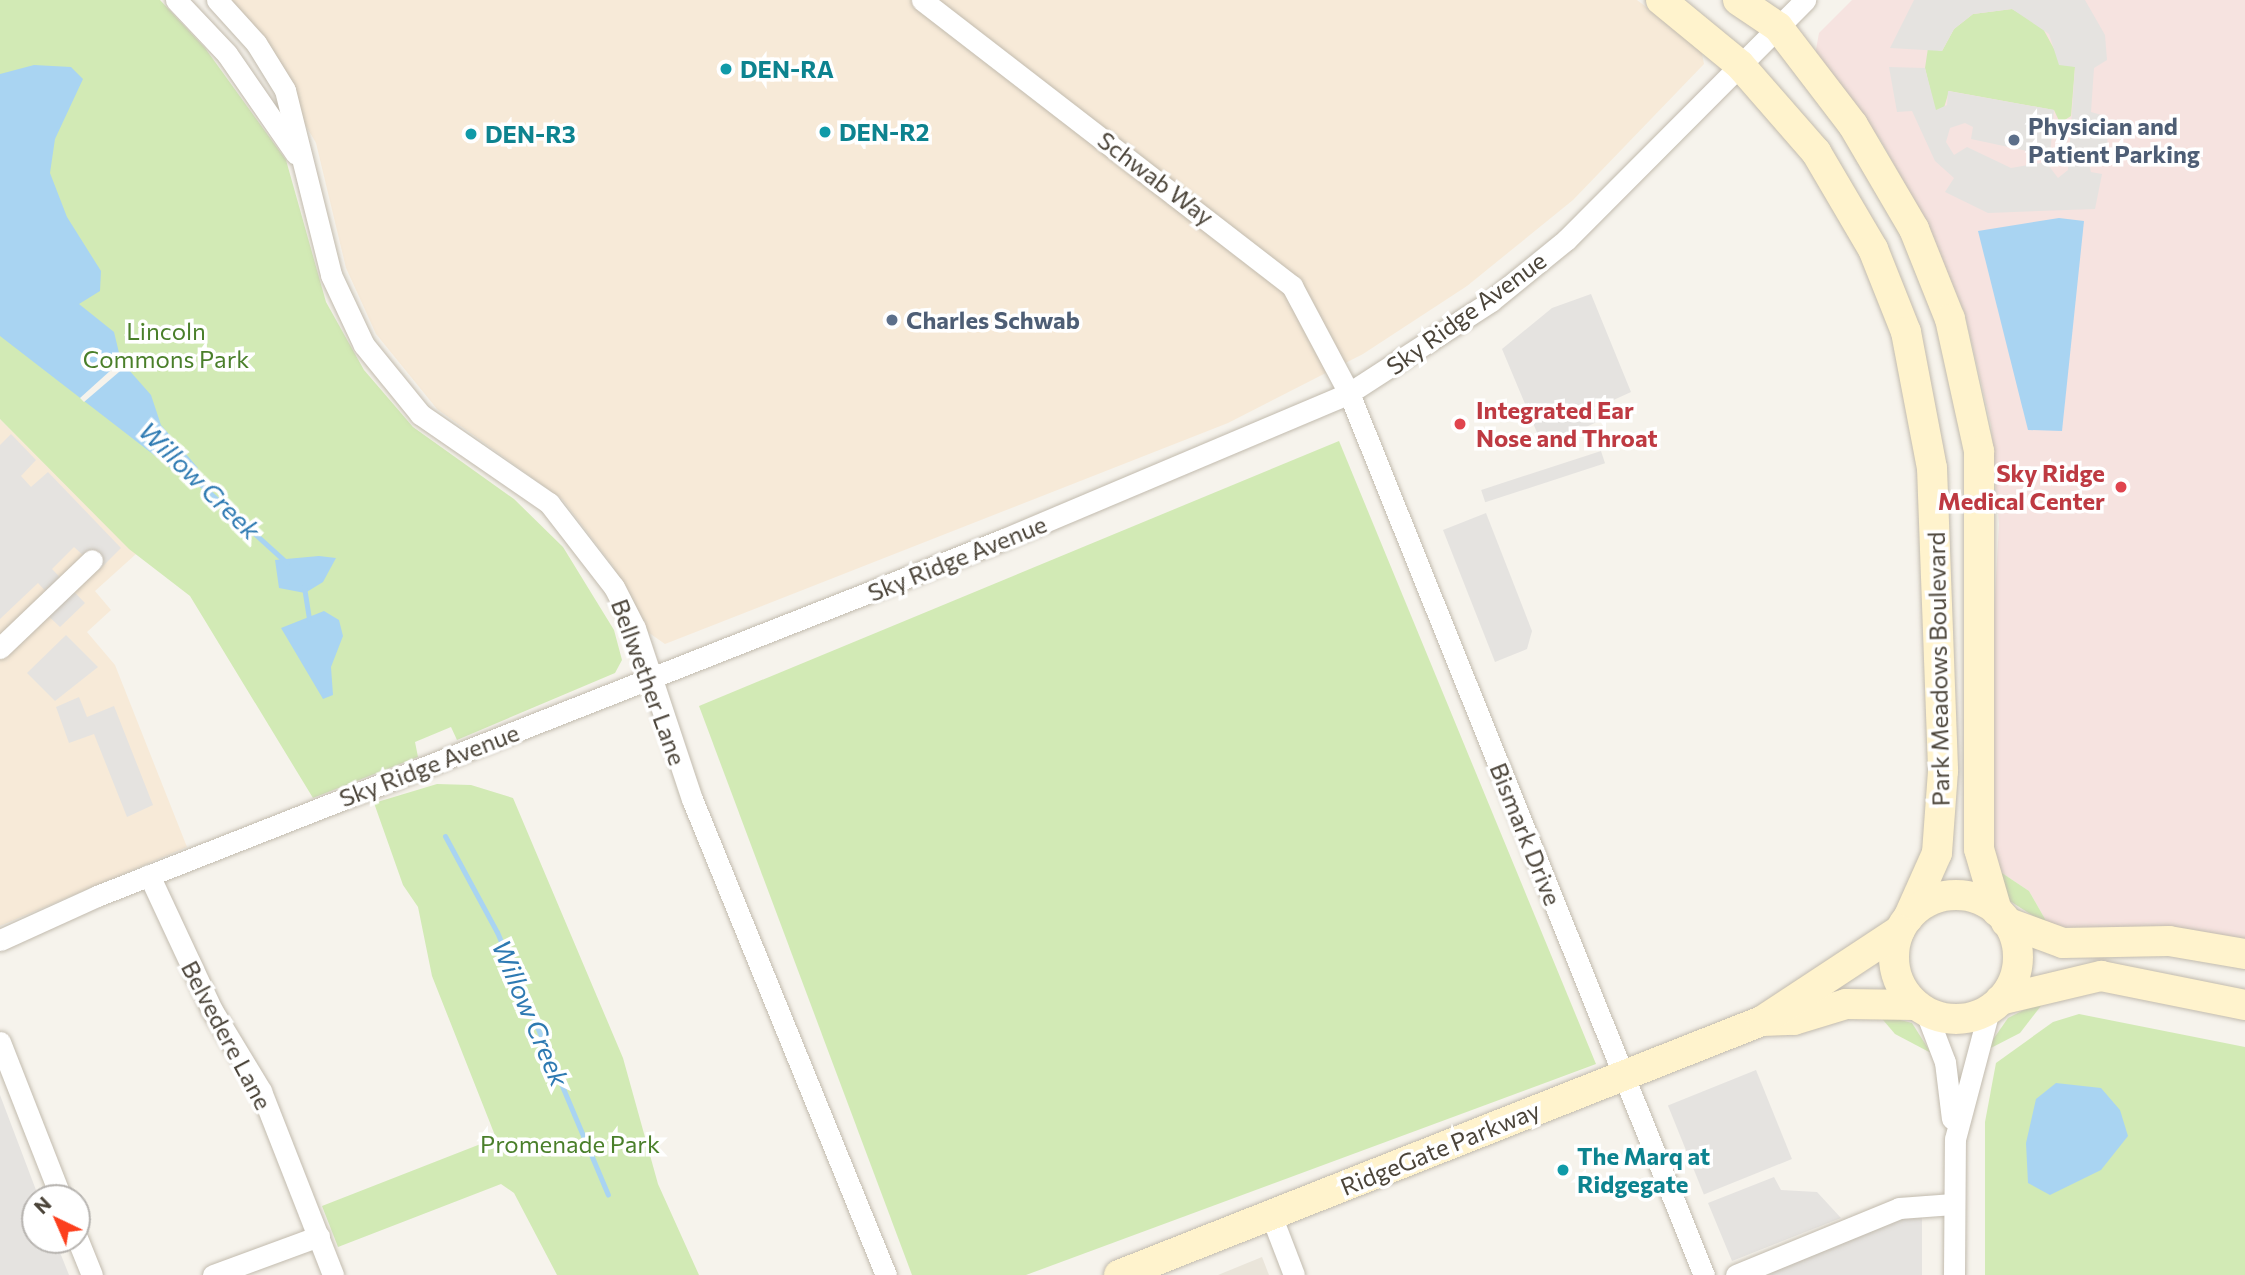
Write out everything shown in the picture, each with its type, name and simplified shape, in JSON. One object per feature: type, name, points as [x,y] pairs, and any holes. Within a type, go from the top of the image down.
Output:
[{"type":"main road","name":"Park Meadows Boulevard","points":[[1661,0],[1740,65],[1816,152],[1868,239],[1906,332],[1928,424],[1942,809],[1937,853],[1904,924]]},
{"type":"main road","name":"Park Meadows Boulevard","points":[[1738,0],[1778,27],[1898,198],[1932,269],[1965,374],[1982,511],[1979,849],[2002,916]]},
{"type":"main road","name":"RidgeGate Parkway","points":[[1119,1275],[1762,1021],[1944,897],[1972,898],[2002,916],[2063,943],[2169,941],[2245,954]]},
{"type":"main road","points":[[1995,1005],[2018,962],[2002,916]]},
{"type":"main road","points":[[1904,924],[1896,974],[1920,1007]]},
{"type":"main road","name":"RidgeGate Parkway","points":[[1762,1021],[1794,1020],[1846,1004],[1920,1007],[1962,1019],[1995,1005],[2101,976],[2245,1006]]},
{"type":"street","name":"Bellwether Lane","points":[[176,0],[255,89],[306,171]]},
{"type":"street","name":"Bellwether Lane","points":[[217,0],[256,43],[285,90],[331,275],[364,345],[420,414],[516,477],[572,527],[614,587],[692,799],[886,1275]]},
{"type":"street","name":"Schwab Way","points":[[922,0],[1292,286],[1349,393]]},
{"type":"street","name":"Sky Ridge Avenue","points":[[0,940],[149,875],[650,680],[1349,393],[1491,301],[1566,240],[1805,0]]},
{"type":"street","name":"Bismark Drive","points":[[1349,393],[1704,1275]]},
{"type":"street","points":[[0,648],[92,560]]},
{"type":"street","name":"Belvedere Lane","points":[[149,875],[195,976],[261,1091],[333,1275]]},
{"type":"street","points":[[1955,1139],[1995,1005]]},
{"type":"street","points":[[1920,1007],[1945,1062],[1955,1139],[1954,1275]]},
{"type":"street","points":[[0,1042],[56,1184]]},
{"type":"street","points":[[1736,1275],[1899,1208],[1953,1204]]},
{"type":"street","points":[[1270,1215],[1294,1275]]},
{"type":"street","points":[[214,1275],[319,1236]]},
{"type":"street","points":[[84,1254],[92,1275]]},
{"type":"shaded area","name":"Charles Schwab","points":[[232,0],[1637,0],[1701,49],[1704,64],[1573,200],[1467,286],[1363,354],[1228,423],[665,644],[645,630],[613,566],[562,499],[437,409],[376,334],[346,268],[316,143]]},
{"type":"shaded area","name":"Sky Ridge Medical Center","points":[[1852,0],[2245,0],[2245,945],[2081,936],[2049,926],[2029,891],[1993,867],[1988,719],[1999,524],[1991,425],[1965,314],[1924,218],[1880,139],[1815,55],[1819,33]]},
{"type":"shaded area","name":"Physician and Patient Parking","points":[[1914,0],[2085,0],[2105,35],[2107,60],[2094,68],[2091,112],[2108,117],[2107,158],[2089,163],[2091,172],[2102,174],[2095,209],[1988,213],[1945,192],[1954,178],[1935,161],[1912,111],[1897,112],[1889,67],[1925,68],[1936,110],[1947,105],[1948,91],[2054,110],[2050,156],[1971,139],[1973,127],[1965,123],[1950,128],[1946,142],[1954,155],[1967,147],[2011,168],[2046,162],[2058,178],[2068,170],[2075,67],[2059,65],[2049,34],[2012,9],[1973,14],[1954,29],[1942,51],[1890,48]]},
{"type":"shaded area","points":[[1591,294],[1631,392],[1607,403],[1612,415],[1543,447],[1502,349],[1552,308]]},
{"type":"shaded area","points":[[0,419],[136,554],[95,591],[111,610],[87,632],[115,665],[187,847],[0,926]]},
{"type":"shaded area","points":[[11,434],[36,460],[21,476],[31,487],[48,472],[121,548],[99,570],[74,547],[52,569],[85,603],[60,627],[41,609],[52,598],[38,583],[0,619],[0,445]]},
{"type":"shaded area","points":[[1601,451],[1605,463],[1485,502],[1481,490]]},
{"type":"shaded area","points":[[1486,513],[1532,631],[1527,649],[1495,662],[1443,530]]},
{"type":"shaded area","points":[[66,635],[98,667],[55,701],[27,673]]},
{"type":"shaded area","points":[[79,697],[87,717],[114,706],[153,805],[127,817],[94,734],[69,743],[56,707]]},
{"type":"shaded area","points":[[1756,1070],[1792,1159],[1704,1195],[1668,1106]]},
{"type":"shaded area","points":[[0,1095],[34,1184],[21,1184],[21,1254],[61,1254],[69,1275],[0,1275]]},
{"type":"shaded area","points":[[1774,1177],[1781,1190],[1817,1192],[1841,1218],[1732,1261],[1708,1203]]},
{"type":"shaded area","points":[[1922,1218],[1922,1275],[1763,1275],[1893,1219]]},
{"type":"shaded area","points":[[1262,1257],[1269,1275],[1218,1275]]},
{"type":"green space","name":"Lincoln Commons Park","points":[[0,0],[160,0],[205,48],[286,160],[326,302],[364,370],[413,427],[514,499],[563,547],[614,630],[622,660],[615,673],[457,740],[451,727],[415,742],[418,757],[313,798],[190,596],[129,549],[0,419]]},
{"type":"green space","points":[[2012,9],[2041,25],[2059,58],[2075,67],[2071,116],[2060,123],[2054,110],[1949,91],[1943,111],[1935,110],[1925,68],[1928,48],[1942,51],[1954,29],[1973,14]]},
{"type":"green space","points":[[1339,441],[1596,1064],[1026,1275],[912,1275],[699,706]]},
{"type":"green space","name":"Promenade Park","points":[[437,784],[471,785],[513,798],[623,1058],[658,1184],[699,1275],[557,1275],[514,1193],[501,1184],[338,1247],[322,1206],[496,1138],[432,976],[418,907],[403,885],[374,803]]},
{"type":"green space","points":[[1993,867],[2029,891],[2049,926],[2010,901]]},
{"type":"green space","points":[[2047,998],[2020,1033],[1985,1051],[2008,1018]]},
{"type":"green space","points":[[1878,1014],[1912,1023],[1931,1053],[1895,1034]]},
{"type":"green space","points":[[2079,1014],[2245,1047],[2245,1275],[1985,1275],[1985,1122],[1996,1063],[2053,1022]]},
{"type":"water","points":[[34,65],[71,67],[83,79],[55,139],[50,173],[67,217],[101,271],[100,291],[79,304],[114,332],[121,361],[151,395],[161,425],[198,468],[185,479],[0,336],[0,74]]},
{"type":"water","points":[[2059,218],[2084,221],[2062,431],[2028,430],[1978,231]]},
{"type":"water","points":[[319,556],[336,558],[323,582],[305,593],[279,588],[275,560]]},
{"type":"water","points":[[324,611],[339,620],[343,636],[331,667],[333,695],[323,699],[281,628]]},
{"type":"water","points":[[2056,1083],[2101,1088],[2120,1110],[2128,1136],[2101,1170],[2050,1195],[2028,1183],[2026,1143],[2036,1099]]},
{"type":"pier","points":[[121,361],[126,366],[84,402],[80,398]]},
{"type":"waterway","name":"Willow Creek","points":[[188,473],[287,563]]},
{"type":"waterway","name":"Willow Creek","points":[[304,587],[309,619]]},
{"type":"waterway","name":"Willow Creek","points":[[445,836],[497,932],[608,1195]]},
{"type":"place","name":"DEN-RA","points":[[726,69]]},
{"type":"place","name":"DEN-R2","points":[[825,132]]},
{"type":"place","name":"DEN-R3","points":[[471,134]]},
{"type":"place","name":"Physician and Patient Parking","points":[[2014,140]]},
{"type":"place","name":"Charles Schwab","points":[[892,320]]},
{"type":"place","name":"Integrated Ear Nose and Throat","points":[[1460,424]]},
{"type":"place","name":"Sky Ridge Medical Center","points":[[2121,487]]},
{"type":"place","name":"The Marq at Ridgegate","points":[[1563,1170]]}]
